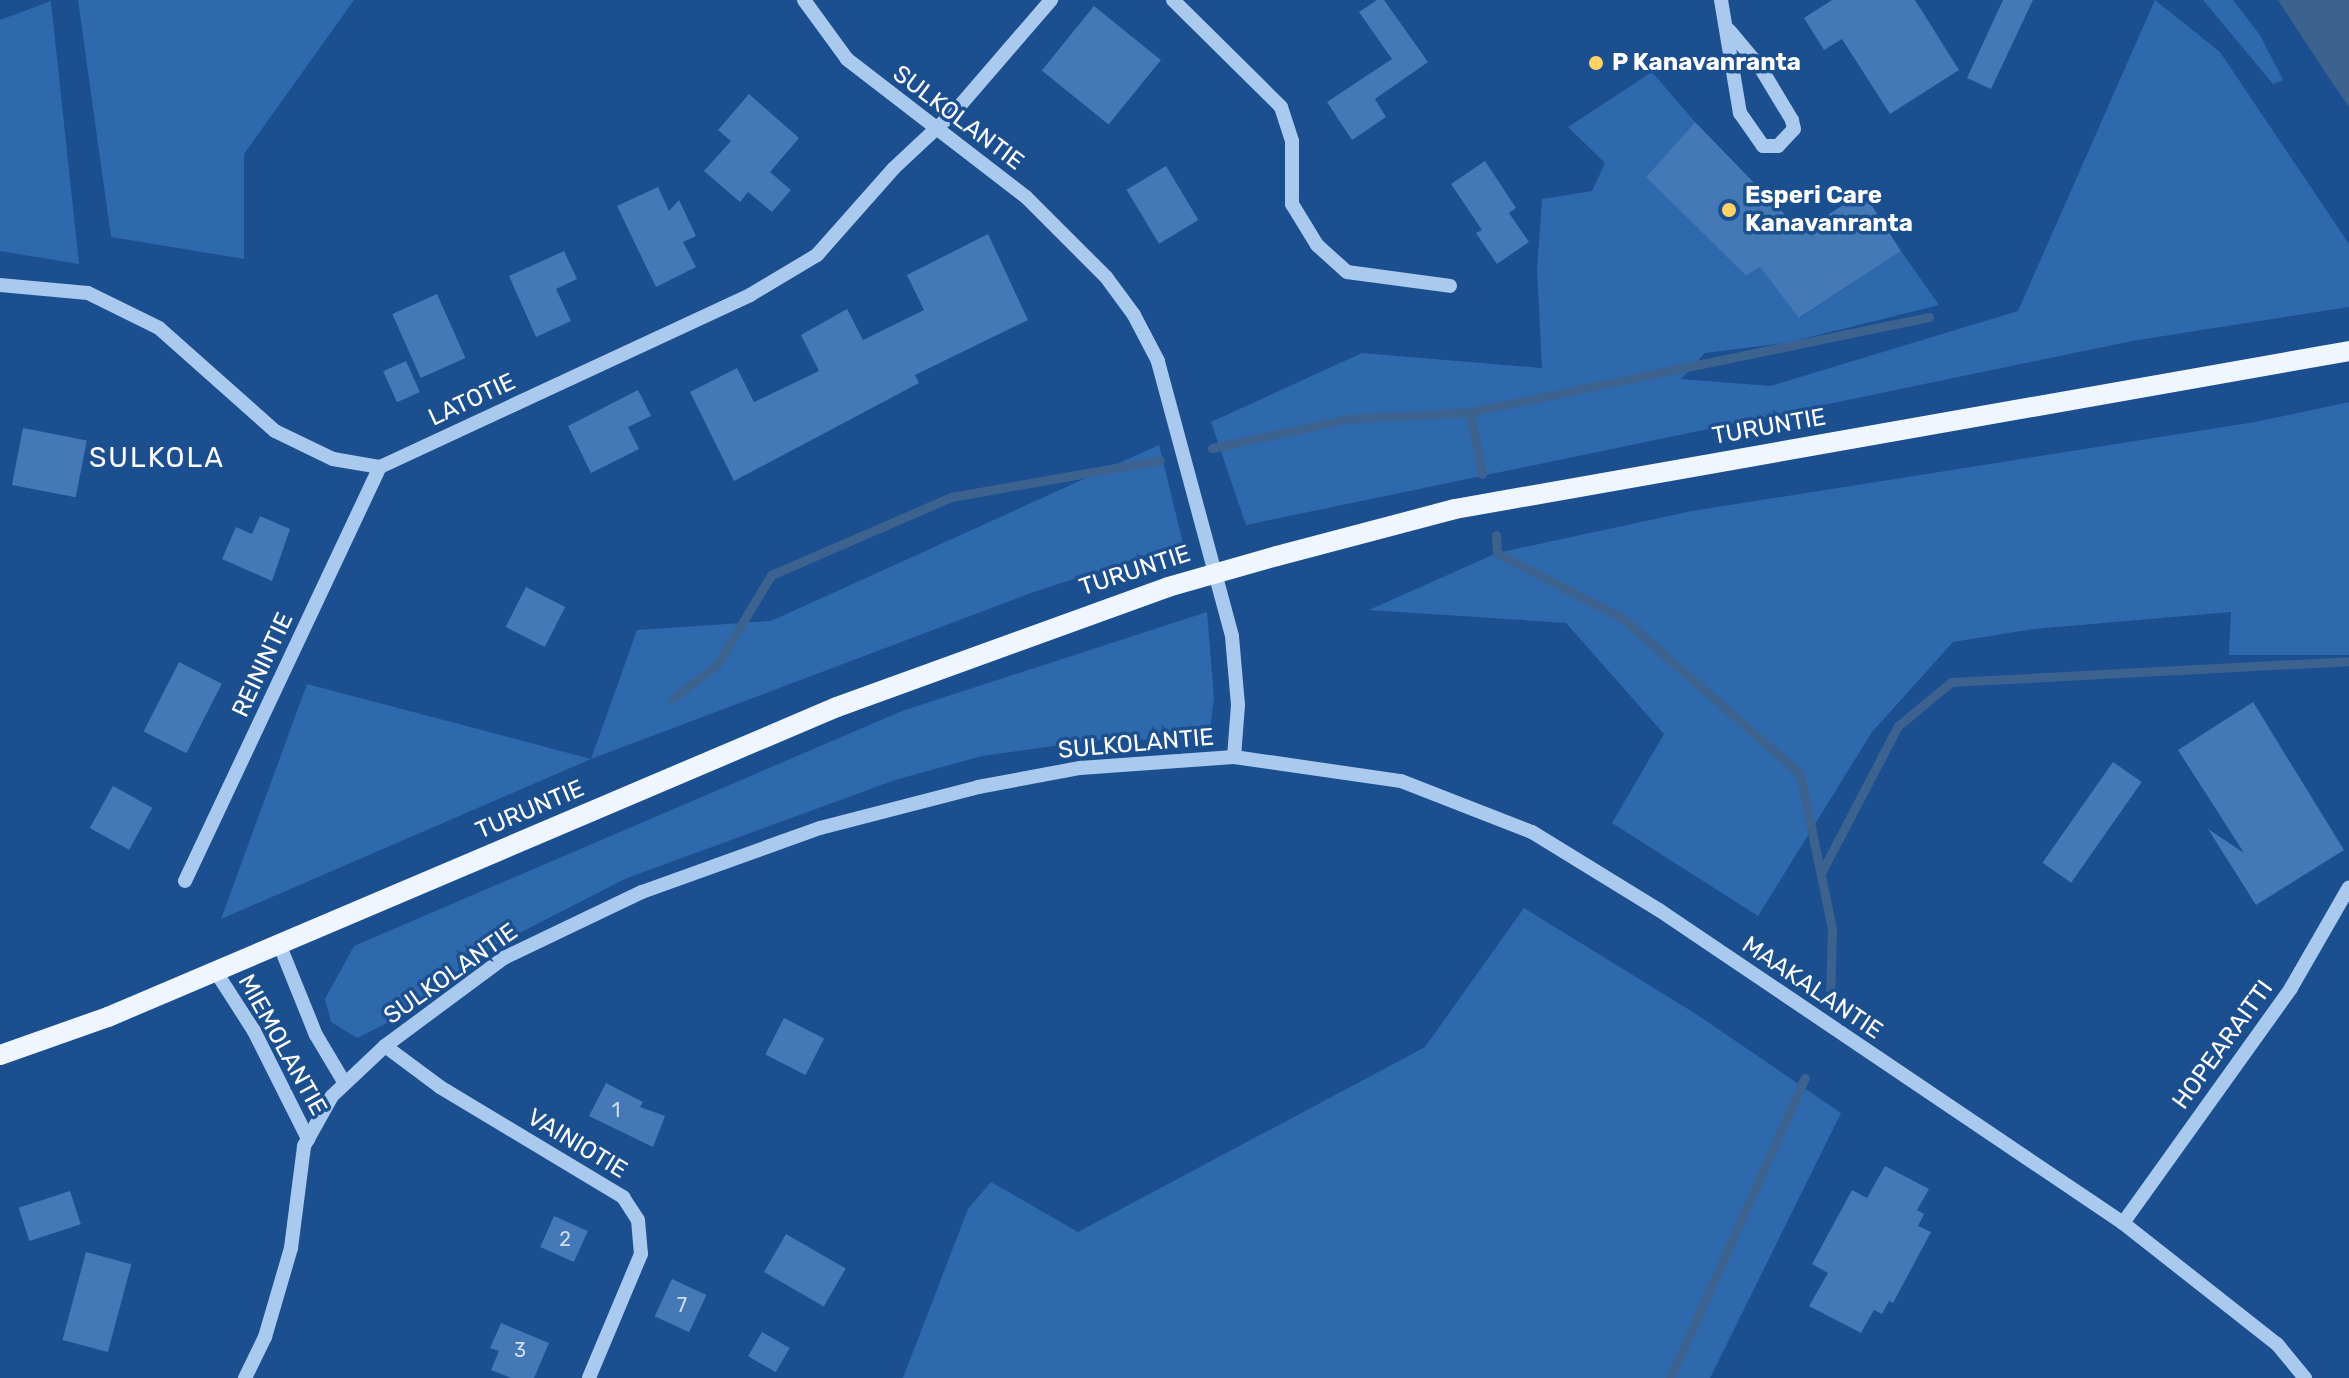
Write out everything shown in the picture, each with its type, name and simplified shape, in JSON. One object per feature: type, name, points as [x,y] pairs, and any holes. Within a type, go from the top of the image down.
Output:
[{"type":"main road","name":"TURUNTIE","points":[[0,1055],[280,946],[837,707],[1168,587],[1455,509],[2349,351]]},
{"type":"street","name":"SULKOLANTIE","points":[[344,1082],[385,1046],[504,958],[571,923],[820,828],[978,787],[1080,768],[1234,757],[1238,705],[1232,636],[1158,361],[1106,277],[1066,235],[1026,197],[847,59],[804,0]]},
{"type":"street","name":"LATOTIE","points":[[380,467],[784,275],[817,255],[1051,0]]},
{"type":"street","points":[[1173,0],[1281,107],[1292,141],[1292,204],[1317,245],[1347,272],[1450,286]]},
{"type":"street","points":[[1721,0],[1729,30],[1740,113],[1763,146],[1778,146],[1794,129],[1792,120],[1760,67],[1729,30]]},
{"type":"street","points":[[0,285],[88,293],[159,328],[275,431],[333,459],[380,467]]},
{"type":"street","name":"REININTIE","points":[[185,881],[380,467]]},
{"type":"street","name":"MAAKALANTIE","points":[[1234,757],[1401,781],[1532,832],[1659,910],[2123,1223],[2277,1344],[2305,1378]]},
{"type":"street","name":"HOPEARAITTI","points":[[2123,1223],[2291,988],[2349,887]]},
{"type":"street","name":"MIEMOLANTIE","points":[[245,1378],[265,1337],[291,1248],[308,1139],[344,1082],[316,1035],[280,946]]},
{"type":"street","name":"MIEMOLANTIE","points":[[216,972],[254,1031],[308,1139]]},
{"type":"street","name":"VAINIOTIE","points":[[385,1046],[440,1087],[623,1197],[638,1220],[641,1254],[589,1378]]},
{"type":"shaded area","points":[[78,0],[354,0],[244,154],[244,259],[111,237]]},
{"type":"shaded area","points":[[2155,0],[2220,52],[2349,244],[2349,307],[2132,341],[1246,525],[1211,422],[1362,353],[1542,368],[1537,270],[1542,199],[1592,191],[1605,163],[1568,127],[1652,72],[1695,122],[1646,177],[1746,276],[1760,267],[1800,318],[1901,251],[1939,305],[1786,343],[1705,353],[1681,379],[1771,386],[2018,311]]},
{"type":"shaded area","points":[[2203,0],[2233,0],[2260,35],[2283,80],[2273,84]]},
{"type":"shaded area","points":[[2278,0],[2349,0],[2349,107],[2329,78]]},
{"type":"shaded area","points":[[51,1],[79,264],[0,251],[0,20]]},
{"type":"shaded area","points":[[2349,402],[2349,655],[2229,655],[2231,612],[2034,629],[1953,642],[1872,732],[1758,916],[1612,823],[1664,734],[1566,623],[1369,610],[1497,553],[1692,511],[2255,422]]},
{"type":"shaded area","points":[[1159,445],[1183,543],[1034,592],[591,759],[637,630],[771,621]]},
{"type":"shaded area","points":[[1207,612],[1214,698],[1210,730],[1185,742],[1113,738],[982,756],[895,780],[627,878],[492,947],[407,1013],[357,1038],[331,1022],[325,999],[354,946],[902,711]]},
{"type":"shaded area","points":[[307,684],[591,759],[221,919]]},
{"type":"shaded area","points":[[1524,908],[1696,1014],[1841,1113],[1710,1378],[903,1378],[968,1209],[991,1182],[1078,1232],[1425,1047]]},
{"type":"building","points":[[1377,0],[1384,0],[1428,62],[1375,99],[1386,117],[1352,140],[1327,102],[1392,59],[1359,12]]},
{"type":"building","points":[[1832,0],[1915,0],[1959,70],[1890,114],[1842,39],[1824,50],[1804,18]]},
{"type":"building","points":[[2003,0],[2033,0],[1991,89],[1967,78]]},
{"type":"building","points":[[1094,6],[1161,60],[1109,125],[1042,71]]},
{"type":"building","points":[[749,94],[799,138],[770,172],[791,190],[772,212],[748,192],[740,202],[704,171],[731,141],[718,130]]},
{"type":"building","name":"Esperi Care Kanavanranta","points":[[1695,122],[1802,232],[1863,192],[1901,251],[1799,318],[1760,267],[1746,276],[1646,177]]},
{"type":"building","points":[[1485,161],[1516,208],[1509,213],[1529,242],[1497,264],[1476,233],[1482,230],[1451,184]]},
{"type":"building","points":[[1166,166],[1198,220],[1159,244],[1127,190]]},
{"type":"building","points":[[658,187],[669,211],[679,200],[696,236],[683,242],[696,267],[656,287],[617,206]]},
{"type":"building","points":[[988,234],[1028,320],[915,375],[919,383],[734,481],[690,392],[737,368],[754,402],[819,371],[801,335],[847,309],[863,340],[924,310],[907,275]]},
{"type":"building","points":[[564,251],[577,279],[556,289],[571,321],[536,337],[509,276]]},
{"type":"building","points":[[437,294],[465,358],[421,378],[392,314]]},
{"type":"building","points":[[406,361],[420,392],[397,402],[383,371]]},
{"type":"building","points":[[638,390],[651,416],[628,427],[639,449],[591,473],[568,426]]},
{"type":"building","points":[[23,428],[87,440],[76,497],[12,485]]},
{"type":"building","points":[[260,516],[290,529],[272,581],[222,559],[236,527],[252,534]]},
{"type":"building","points":[[526,587],[565,607],[545,647],[506,627]]},
{"type":"building","points":[[179,662],[222,684],[186,753],[144,731]]},
{"type":"building","points":[[2253,702],[2344,850],[2256,905],[2208,829],[2244,853],[2178,750]]},
{"type":"building","points":[[2113,762],[2142,782],[2071,883],[2042,863]]},
{"type":"building","points":[[113,786],[152,808],[129,850],[90,828]]},
{"type":"building","points":[[784,1018],[824,1038],[805,1075],[765,1055]]},
{"type":"building","points":[[606,1083],[643,1102],[640,1107],[665,1116],[653,1147],[589,1116]]},
{"type":"building","points":[[1885,1166],[1929,1189],[1917,1210],[1924,1214],[1918,1226],[1931,1232],[1893,1303],[1889,1301],[1882,1314],[1874,1310],[1861,1333],[1809,1306],[1828,1273],[1812,1264],[1852,1190],[1867,1198]]},
{"type":"building","points":[[70,1191],[81,1224],[29,1241],[19,1208]]},
{"type":"building","points":[[554,1216],[588,1231],[574,1262],[540,1247]]},
{"type":"building","points":[[786,1234],[846,1268],[824,1307],[764,1272]]},
{"type":"building","points":[[86,1252],[131,1264],[108,1352],[62,1340]]},
{"type":"building","points":[[672,1279],[706,1295],[689,1332],[655,1316]]},
{"type":"building","points":[[501,1323],[549,1343],[534,1378],[511,1378],[491,1370],[499,1351],[490,1348]]},
{"type":"building","points":[[762,1332],[790,1348],[776,1372],[748,1356]]},
{"type":"waterway","points":[[1482,474],[1470,412],[1929,317]]},
{"type":"waterway","points":[[1212,448],[1347,419],[1470,412]]},
{"type":"waterway","points":[[672,699],[717,665],[771,575],[951,497],[1160,460]]},
{"type":"waterway","points":[[1496,535],[1497,553],[1622,618],[1800,774],[1832,928],[1830,999]]},
{"type":"waterway","points":[[1821,873],[1898,726],[1951,682],[2349,661]]},
{"type":"waterway","points":[[1670,1378],[1805,1078]]},
{"type":"place","name":"P Kanavanranta","points":[[1596,63]]},
{"type":"place","name":"Esperi Care Kanavanranta","points":[[1729,210]]},
{"type":"district","name":"SULKOLA","points":[[157,458]]}]
